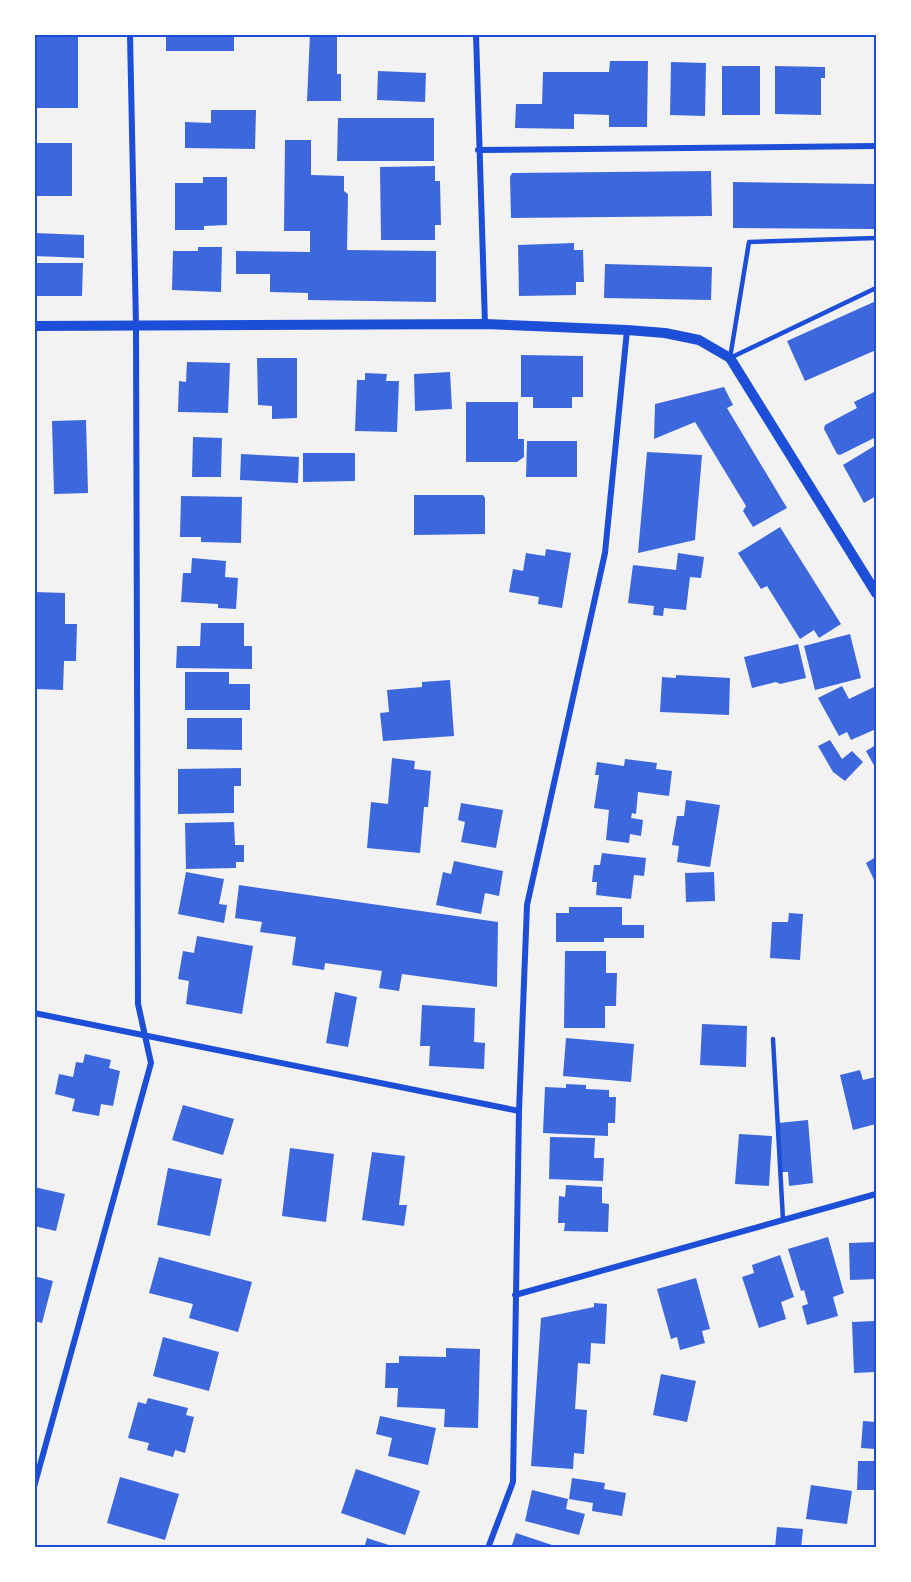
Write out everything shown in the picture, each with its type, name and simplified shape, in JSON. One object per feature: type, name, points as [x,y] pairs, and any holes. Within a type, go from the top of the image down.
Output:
[{"type":"street","points":[[34,1487],[151,1063],[138,1004],[136,325],[130,34]]},
{"type":"street","points":[[476,34],[485,324]]},
{"type":"street","points":[[478,150],[876,146]]},
{"type":"street","points":[[34,326],[485,324],[627,330],[665,333],[699,340],[730,358],[876,593]]},
{"type":"street","points":[[488,1548],[513,1482],[519,1111],[527,905],[605,553],[627,330]]},
{"type":"street","points":[[34,1014],[519,1111]]},
{"type":"street","points":[[515,1296],[876,1194]]},
{"type":"lane","points":[[730,358],[749,242],[876,238]]},
{"type":"lane","points":[[730,358],[876,288]]},
{"type":"lane","points":[[773,1039],[783,1220]]},
{"type":"building","points":[[34,34],[78,34],[78,108],[34,108]]},
{"type":"building","points":[[166,34],[234,34],[234,51],[166,51]]},
{"type":"building","points":[[310,34],[337,34],[337,74],[341,74],[341,101],[307,101]]},
{"type":"building","points":[[610,61],[648,61],[647,127],[609,127],[609,115],[574,114],[574,129],[515,128],[516,104],[542,104],[543,72],[609,72]]},
{"type":"building","points":[[671,62],[706,63],[705,116],[670,115]]},
{"type":"building","points":[[722,66],[760,66],[760,115],[722,115]]},
{"type":"building","points":[[775,66],[825,67],[825,78],[821,78],[821,115],[775,114]]},
{"type":"building","points":[[378,71],[426,73],[425,102],[377,100]]},
{"type":"building","points":[[211,110],[256,110],[255,149],[185,148],[185,122],[211,123]]},
{"type":"building","points":[[338,118],[434,118],[434,161],[337,161]]},
{"type":"building","points":[[285,140],[311,140],[311,175],[344,176],[344,191],[348,194],[347,250],[436,251],[436,302],[308,300],[308,293],[270,292],[270,274],[236,274],[236,251],[310,252],[310,231],[284,231]]},
{"type":"building","points":[[34,143],[72,143],[72,196],[34,196]]},
{"type":"building","points":[[435,166],[435,181],[440,181],[441,225],[435,225],[435,240],[381,240],[380,167]]},
{"type":"building","points":[[711,171],[712,216],[511,218],[510,177],[512,173]]},
{"type":"building","points":[[203,177],[227,177],[227,225],[204,226],[204,230],[175,230],[175,183],[203,183]]},
{"type":"building","points":[[733,182],[876,184],[876,229],[733,228]]},
{"type":"building","points":[[34,233],[84,235],[84,258],[34,256]]},
{"type":"building","points":[[574,243],[574,250],[583,250],[584,282],[576,282],[576,295],[519,296],[518,245]]},
{"type":"building","points":[[198,247],[222,247],[221,292],[172,290],[173,251],[198,251]]},
{"type":"building","points":[[37,263],[83,263],[82,296],[37,296]]},
{"type":"building","points":[[605,264],[712,267],[711,300],[604,298]]},
{"type":"building","points":[[876,301],[876,350],[805,381],[787,341]]},
{"type":"building","points":[[521,355],[583,356],[583,397],[572,397],[572,408],[533,408],[533,397],[521,397]]},
{"type":"building","points":[[257,358],[297,358],[297,418],[272,419],[272,406],[258,405]]},
{"type":"building","points":[[187,362],[230,363],[228,413],[178,412],[179,381],[186,382]]},
{"type":"building","points":[[450,372],[452,409],[415,411],[414,374]]},
{"type":"building","points":[[365,373],[387,374],[386,381],[399,381],[397,432],[355,431],[357,380],[365,380]]},
{"type":"building","points":[[724,387],[733,405],[727,408],[787,508],[753,527],[743,511],[746,506],[695,422],[654,439],[655,404]]},
{"type":"building","points":[[876,391],[876,437],[840,455],[837,454],[824,429],[825,425],[857,408],[854,402]]},
{"type":"building","points":[[466,402],[518,402],[518,439],[524,439],[524,457],[517,462],[466,462]]},
{"type":"building","points":[[86,420],[88,493],[54,494],[52,421]]},
{"type":"building","points":[[193,437],[222,438],[221,477],[192,477]]},
{"type":"building","points":[[527,441],[577,441],[577,477],[526,477]]},
{"type":"building","points":[[876,445],[876,496],[864,503],[843,465]]},
{"type":"building","points":[[647,452],[702,455],[695,540],[638,553]]},
{"type":"building","points":[[303,453],[355,453],[355,481],[303,482]]},
{"type":"building","points":[[241,454],[299,457],[298,483],[240,480]]},
{"type":"building","points":[[414,495],[483,495],[485,498],[485,534],[414,535]]},
{"type":"building","points":[[181,496],[242,497],[241,543],[201,542],[201,537],[180,537]]},
{"type":"building","points":[[780,527],[841,624],[819,638],[814,630],[800,639],[767,586],[761,589],[738,553]]},
{"type":"building","points":[[546,549],[571,553],[562,608],[538,604],[539,597],[509,592],[513,569],[523,571],[526,553],[545,556]]},
{"type":"building","points":[[678,553],[704,557],[701,578],[690,577],[686,610],[664,608],[663,616],[653,615],[654,606],[628,603],[633,565],[676,570]]},
{"type":"building","points":[[192,558],[226,561],[225,577],[238,578],[236,609],[218,608],[218,604],[181,602],[183,573],[191,573]]},
{"type":"building","points":[[35,592],[65,593],[65,624],[77,624],[76,661],[64,661],[63,690],[34,687]]},
{"type":"building","points":[[201,623],[244,623],[244,646],[252,646],[252,669],[176,668],[177,646],[200,646]]},
{"type":"building","points":[[850,634],[861,678],[815,690],[804,646]]},
{"type":"building","points":[[798,644],[806,678],[752,688],[744,657]]},
{"type":"building","points":[[185,672],[229,672],[229,684],[250,684],[250,710],[185,710]]},
{"type":"building","points":[[676,675],[730,678],[729,715],[660,712],[662,677],[676,678]]},
{"type":"building","points":[[450,680],[454,736],[383,741],[380,713],[389,712],[387,690],[422,687],[422,682]]},
{"type":"building","points":[[842,686],[849,699],[876,686],[876,729],[851,740],[847,732],[839,736],[818,698]]},
{"type":"building","points":[[187,718],[242,718],[242,750],[187,749]]},
{"type":"building","points":[[830,740],[842,759],[852,751],[863,762],[845,781],[833,772],[818,746]]},
{"type":"building","points":[[876,745],[876,769],[866,751]]},
{"type":"building","points":[[392,758],[415,761],[414,769],[431,771],[428,807],[424,807],[420,853],[367,848],[371,802],[388,804]]},
{"type":"building","points":[[625,759],[657,763],[656,769],[672,771],[669,796],[638,792],[636,814],[632,813],[631,818],[643,820],[641,836],[630,834],[629,843],[606,840],[609,810],[594,808],[599,775],[595,775],[597,762],[624,766]]},
{"type":"building","points":[[241,768],[241,786],[234,786],[234,813],[178,814],[178,769]]},
{"type":"building","points":[[686,800],[720,805],[710,867],[677,862],[679,846],[672,845],[677,816],[684,816]]},
{"type":"building","points":[[461,803],[503,810],[496,848],[461,842],[465,822],[458,820]]},
{"type":"building","points":[[234,822],[235,845],[244,845],[244,862],[236,862],[236,868],[186,869],[185,823]]},
{"type":"building","points":[[602,853],[646,858],[644,876],[634,875],[631,899],[596,895],[597,882],[592,882],[594,865],[600,865]]},
{"type":"building","points":[[876,857],[876,884],[866,863]]},
{"type":"building","points":[[454,861],[503,871],[499,896],[485,893],[481,914],[436,905],[443,872],[451,874]]},
{"type":"building","points":[[186,872],[224,879],[219,904],[227,905],[224,923],[178,914]]},
{"type":"building","points":[[714,872],[715,901],[686,902],[685,873]]},
{"type":"building","points":[[239,885],[498,922],[497,987],[402,974],[399,991],[379,988],[382,971],[325,963],[324,970],[292,965],[296,937],[260,932],[262,922],[235,918]]},
{"type":"building","points":[[569,907],[622,907],[622,925],[644,925],[644,938],[604,938],[604,942],[556,942],[556,913],[569,913]]},
{"type":"building","points":[[789,913],[803,914],[800,960],[770,958],[772,922],[788,922]]},
{"type":"building","points":[[197,936],[253,946],[242,1014],[186,1004],[189,981],[178,979],[183,951],[194,953]]},
{"type":"building","points":[[565,951],[606,951],[606,973],[617,973],[616,1006],[605,1006],[605,1028],[564,1028]]},
{"type":"building","points":[[335,992],[357,997],[348,1047],[326,1043]]},
{"type":"building","points":[[422,1005],[475,1008],[474,1042],[485,1043],[484,1069],[429,1066],[430,1046],[420,1046]]},
{"type":"building","points":[[702,1024],[747,1026],[746,1067],[700,1065]]},
{"type":"building","points":[[566,1038],[634,1044],[631,1082],[563,1076]]},
{"type":"building","points":[[85,1054],[111,1060],[109,1068],[120,1071],[113,1106],[101,1104],[99,1116],[72,1111],[75,1099],[55,1094],[59,1074],[73,1077],[76,1062],[83,1063]]},
{"type":"building","points":[[860,1070],[863,1080],[876,1077],[876,1124],[853,1130],[840,1075]]},
{"type":"building","points":[[566,1084],[586,1085],[586,1089],[609,1090],[609,1097],[616,1097],[615,1123],[608,1123],[608,1136],[543,1133],[545,1087],[566,1088]]},
{"type":"building","points":[[183,1105],[234,1119],[223,1155],[172,1140]]},
{"type":"building","points":[[808,1120],[813,1183],[789,1186],[788,1172],[782,1172],[778,1123]]},
{"type":"building","points":[[739,1134],[772,1136],[769,1186],[735,1184]]},
{"type":"building","points":[[550,1137],[595,1138],[594,1158],[604,1158],[603,1181],[549,1179]]},
{"type":"building","points":[[290,1148],[334,1154],[326,1222],[282,1216]]},
{"type":"building","points":[[372,1152],[405,1156],[399,1205],[407,1205],[404,1226],[362,1220]]},
{"type":"building","points":[[168,1168],[222,1179],[210,1236],[157,1225]]},
{"type":"building","points":[[566,1185],[602,1187],[602,1203],[609,1204],[608,1232],[564,1231],[565,1223],[558,1223],[559,1196],[565,1197]]},
{"type":"building","points":[[34,1187],[65,1194],[56,1231],[34,1226]]},
{"type":"building","points":[[828,1237],[844,1293],[833,1297],[838,1316],[807,1325],[802,1306],[808,1304],[804,1290],[801,1291],[788,1249]]},
{"type":"building","points":[[876,1242],[876,1279],[850,1280],[849,1243]]},
{"type":"building","points":[[780,1255],[794,1297],[781,1302],[786,1319],[759,1328],[742,1277],[754,1273],[752,1265]]},
{"type":"building","points":[[159,1257],[252,1282],[238,1332],[189,1318],[193,1304],[149,1293]]},
{"type":"building","points":[[34,1276],[53,1281],[42,1323],[34,1321]]},
{"type":"building","points":[[696,1278],[710,1329],[702,1331],[705,1343],[680,1350],[677,1337],[671,1339],[657,1289]]},
{"type":"building","points":[[594,1303],[607,1304],[605,1344],[591,1343],[590,1364],[578,1363],[575,1409],[587,1410],[584,1454],[574,1453],[573,1469],[531,1466],[541,1318],[594,1307]]},
{"type":"building","points":[[874,1321],[876,1372],[854,1373],[852,1322]]},
{"type":"building","points":[[163,1337],[219,1352],[209,1391],[153,1376]]},
{"type":"building","points":[[446,1348],[480,1349],[478,1428],[444,1427],[445,1409],[397,1407],[398,1388],[385,1388],[386,1363],[399,1363],[399,1356],[446,1357]]},
{"type":"building","points":[[661,1374],[696,1381],[687,1422],[653,1415]]},
{"type":"building","points":[[148,1398],[188,1408],[186,1415],[194,1417],[185,1453],[175,1450],[173,1457],[147,1450],[149,1443],[128,1438],[138,1402],[146,1404]]},
{"type":"building","points":[[380,1416],[436,1428],[428,1465],[388,1456],[392,1438],[376,1434]]},
{"type":"building","points":[[863,1421],[876,1422],[876,1449],[861,1448]]},
{"type":"building","points":[[858,1461],[876,1461],[876,1490],[857,1490]]},
{"type":"building","points":[[356,1469],[420,1491],[405,1535],[341,1513]]},
{"type":"building","points":[[120,1477],[179,1494],[165,1540],[107,1523]]},
{"type":"building","points":[[572,1478],[605,1483],[604,1489],[626,1493],[622,1516],[592,1511],[593,1503],[569,1499]]},
{"type":"building","points":[[811,1485],[852,1491],[847,1524],[806,1519]]},
{"type":"building","points":[[532,1490],[568,1499],[566,1509],[585,1514],[579,1535],[525,1521]]},
{"type":"building","points":[[777,1527],[803,1529],[801,1548],[775,1548]]},
{"type":"building","points":[[516,1533],[558,1547],[558,1548],[511,1548]]},
{"type":"building","points":[[367,1538],[395,1547],[395,1548],[364,1548]]}]
